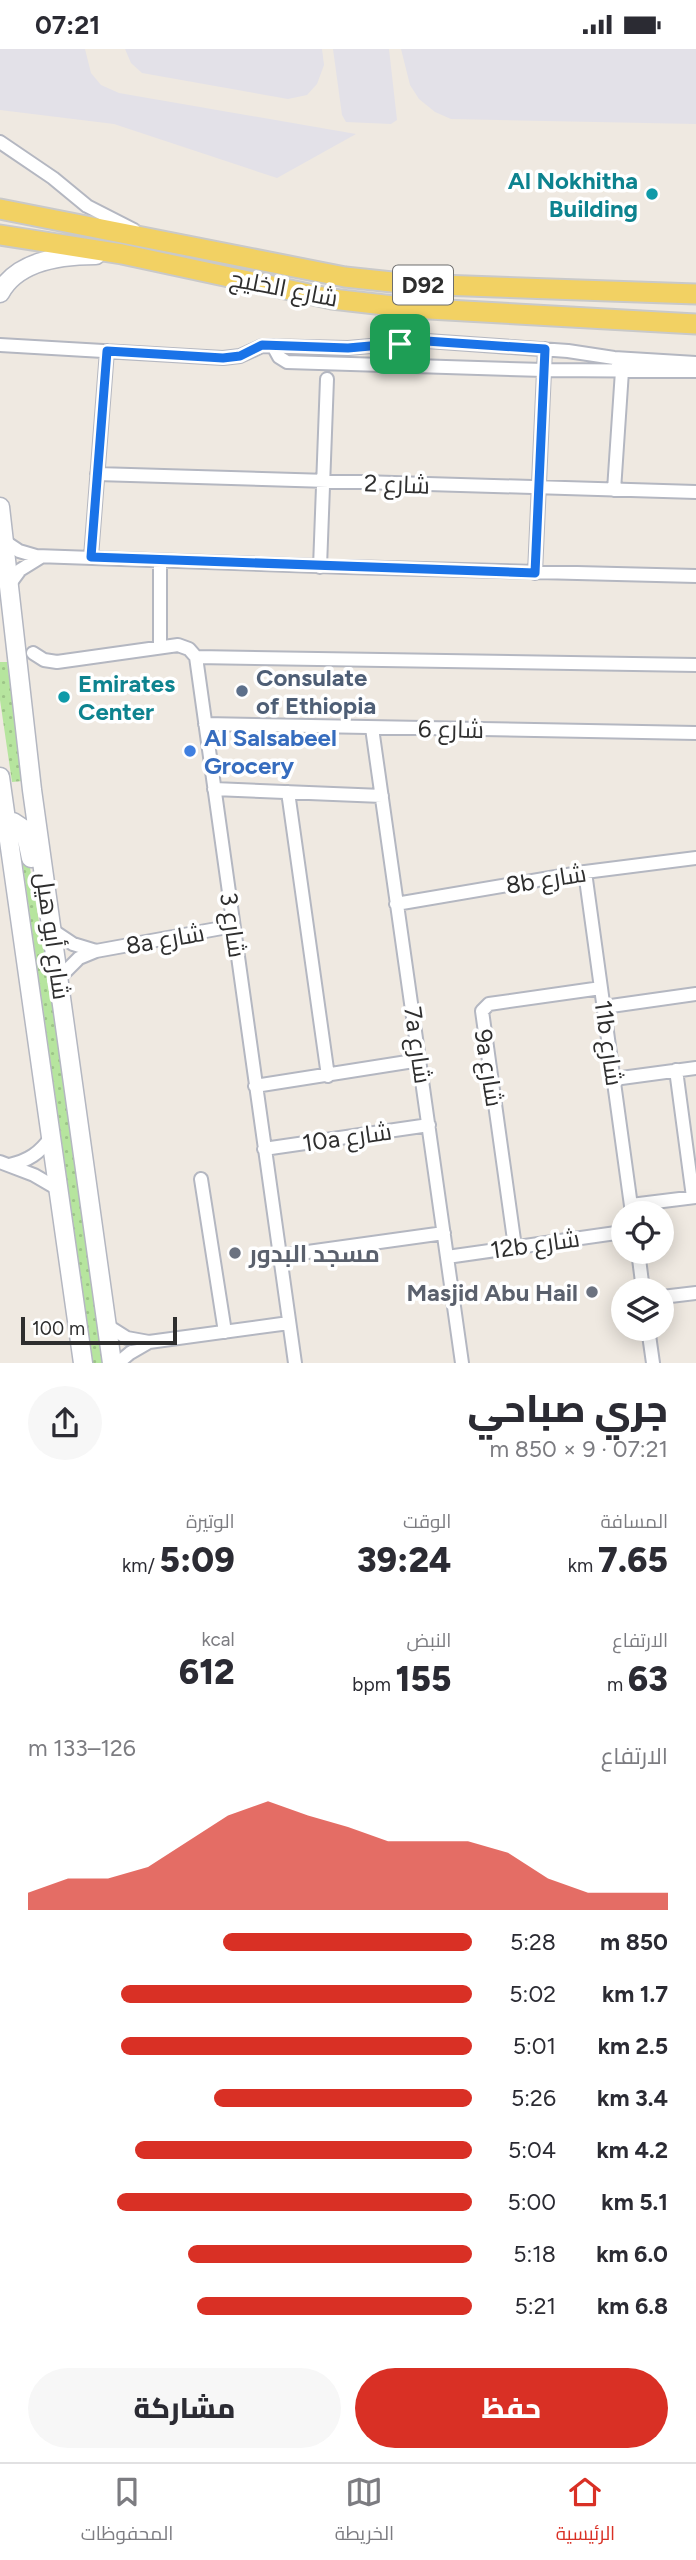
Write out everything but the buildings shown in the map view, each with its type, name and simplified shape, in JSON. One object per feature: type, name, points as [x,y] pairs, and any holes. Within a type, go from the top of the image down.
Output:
[{"type":"main road","name":"شارع الخليج","points":[[0,209],[345,277],[411,284],[696,294]]},
{"type":"main road","name":"شارع الخليج","points":[[0,235],[122,254],[332,299],[405,308],[696,324]]},
{"type":"main road","points":[[0,293],[17,272],[41,262],[78,256],[122,254]]},
{"type":"main road","name":"شارع أبو هيل","points":[[0,507],[32,790],[113,1363]]},
{"type":"main road","name":"شارع أبو هيل","points":[[1,787],[4,832],[83,1363]]},
{"type":"main road","points":[[4,832],[20,825],[24,830],[40,905],[51,925]]},
{"type":"street","points":[[0,142],[53,178],[87,206],[154,239]]},
{"type":"street","name":"شارع الخليج","points":[[0,345],[223,358],[240,356],[259,346],[348,348],[426,341],[545,349],[676,366],[696,363]]},
{"type":"street","points":[[273,346],[284,361],[622,371],[676,366],[696,371]]},
{"type":"street","points":[[348,348],[348,364]]},
{"type":"street","points":[[535,573],[545,349]]},
{"type":"street","points":[[91,557],[107,351]]},
{"type":"street","points":[[614,358],[622,371],[614,490]]},
{"type":"street","points":[[320,566],[327,379]]},
{"type":"street","name":"شارع 2","points":[[97,474],[696,492]]},
{"type":"street","points":[[4,541],[27,554],[45,556],[696,576]]},
{"type":"street","points":[[9,585],[20,569],[45,556]]},
{"type":"street","points":[[160,561],[160,647]]},
{"type":"street","points":[[33,653],[44,660],[57,661],[182,645],[190,649],[196,657],[696,665]]},
{"type":"street","name":"شارع 3","points":[[196,657],[295,1363]]},
{"type":"street","name":"شارع 6","points":[[205,724],[696,733]]},
{"type":"street","name":"7a شارع","points":[[372,728],[462,1363]]},
{"type":"street","points":[[214,789],[382,796]]},
{"type":"street","points":[[288,792],[328,1076]]},
{"type":"street","name":"8b شارع","points":[[396,904],[696,858]]},
{"type":"street","name":"11b شارع","points":[[585,873],[631,1201]]},
{"type":"street","name":"8a شارع","points":[[51,925],[73,944],[96,951]]},
{"type":"street","name":"8a شارع","points":[[59,978],[79,958],[96,951],[233,926]]},
{"type":"street","name":"9a شارع","points":[[515,1247],[482,1011],[489,1004],[601,988]]},
{"type":"street","points":[[604,1007],[696,994]]},
{"type":"street","points":[[255,1086],[420,1060]]},
{"type":"street","points":[[614,1079],[696,1068]]},
{"type":"street","points":[[674,1201],[695,1197],[676,1070]]},
{"type":"street","name":"10a شارع","points":[[264,1149],[429,1125]]},
{"type":"street","points":[[4,1163],[33,1156],[51,1137]]},
{"type":"street","points":[[4,1163],[34,1175],[58,1189]]},
{"type":"street","points":[[201,1179],[225,1332]]},
{"type":"street","points":[[279,1256],[444,1233]]},
{"type":"street","name":"12b شارع","points":[[447,1257],[611,1234]]},
{"type":"street","points":[[674,1296],[696,1293]]},
{"type":"street","points":[[108,1326],[127,1338],[149,1342],[289,1323]]},
{"type":"street","points":[[650,1341],[653,1363]]},
{"type":"street","points":[[118,1363],[149,1342]]},
{"type":"shaded area","points":[[0,49],[85,49],[91,73],[101,85],[119,93],[356,134],[277,178],[114,124],[0,110]]},
{"type":"shaded area","points":[[125,49],[322,49],[324,65],[317,84],[307,95],[288,99],[142,73],[131,63]]},
{"type":"shaded area","points":[[333,49],[389,49],[397,120],[391,124],[346,122],[342,115]]},
{"type":"shaded area","points":[[401,49],[696,49],[696,124],[451,119],[435,112],[419,99],[410,85]]},
{"type":"green space","points":[[0,662],[7,662],[23,781],[12,782],[0,700]]},
{"type":"green space","points":[[26,844],[58,1035],[105,1363],[93,1363],[20,845]]},
{"type":"place","name":"Al Nokhitha Building","points":[[652,194]]},
{"type":"place","name":"Consulate of Ethiopia","points":[[242,691]]},
{"type":"place","name":"Emirates Center","points":[[64,697]]},
{"type":"place","name":"Al Salsabeel Grocery","points":[[190,751]]},
{"type":"place","name":"مسجد البدور","points":[[235,1253]]},
{"type":"place","name":"Masjid Abu Hail","points":[[592,1292]]},
{"type":"route","points":[[426,341],[545,349],[535,573],[91,557],[107,351],[223,358],[240,356],[262,345],[348,348],[400,344],[426,341]]}]
